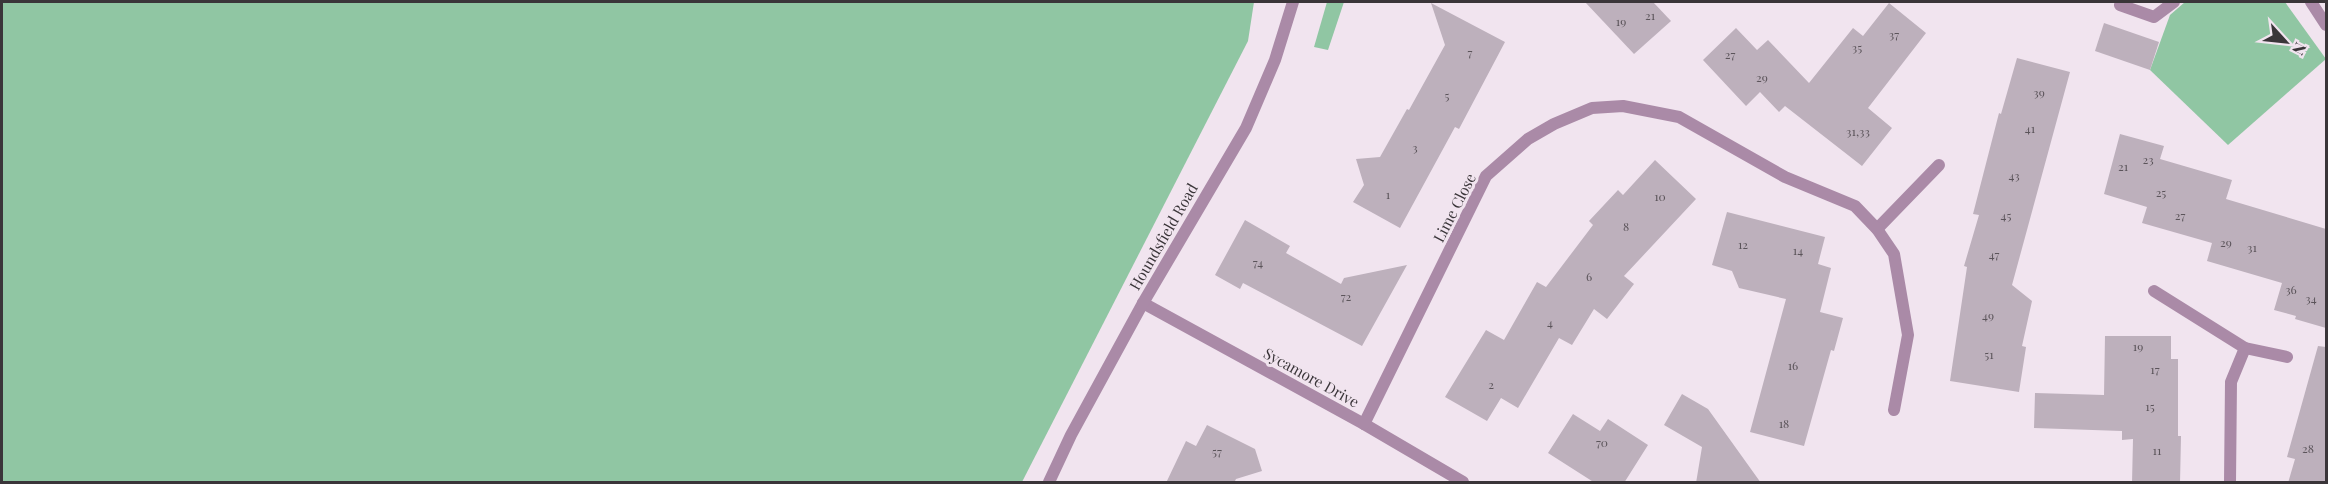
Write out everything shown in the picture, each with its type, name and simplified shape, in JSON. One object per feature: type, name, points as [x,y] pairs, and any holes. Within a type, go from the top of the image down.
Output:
[{"type":"street","name":"Houndsfield Road","points":[[1049,483],[1071,435],[1143,303],[1246,128],[1275,60],[1293,2]]},
{"type":"street","points":[[2120,5],[2154,17],[2174,2]]},
{"type":"street","points":[[2311,2],[2326,25]]},
{"type":"street","name":"Lime Close","points":[[1364,424],[1486,177],[1528,138],[1592,108],[1623,106],[1679,117],[1785,177],[1855,206],[1877,229],[1893,254],[1908,335],[1894,410]]},
{"type":"street","points":[[1877,229],[1939,165]]},
{"type":"street","points":[[2154,291],[2245,348],[2287,357]]},
{"type":"street","name":"Sycamore Drive","points":[[1143,303],[1364,424],[1463,483]]},
{"type":"street","points":[[2230,483],[2231,382],[2245,348]]},
{"type":"green space","points":[[2,2],[1254,2],[1248,41],[1022,482],[2,482]]},
{"type":"green space","points":[[1327,2],[1344,2],[1328,50],[1314,47]]},
{"type":"green space","points":[[2185,2],[2285,2],[2326,59],[2228,145],[2150,70],[2170,15]]},
{"type":"building","points":[[1585,2],[1653,2],[1671,21],[1634,54]]},
{"type":"building","points":[[1431,3],[1505,42],[1459,129],[1455,127],[1400,228],[1353,202],[1364,185],[1356,159],[1380,157],[1445,45]]},
{"type":"building","points":[[1889,3],[1926,33],[1868,108],[1892,128],[1862,166],[1785,106],[1779,112],[1760,92],[1746,106],[1703,60],[1736,28],[1757,50],[1768,40],[1809,83],[1853,28],[1863,36]]},
{"type":"building","points":[[2104,23],[2159,42],[2150,70],[2095,51]]},
{"type":"building","points":[[2017,58],[2070,72],[2012,285],[2032,301],[2022,346],[2026,347],[2019,392],[1950,381],[1967,267],[1964,266],[1979,215],[1973,214],[1999,113],[2001,114]]},
{"type":"building","points":[[2120,134],[2164,146],[2160,159],[2232,180],[2226,199],[2326,229],[2326,328],[2274,310],[2282,283],[2207,261],[2212,243],[2142,223],[2147,207],[2104,194]]},
{"type":"building","points":[[1655,160],[1696,199],[1624,276],[1634,284],[1607,319],[1594,309],[1572,345],[1559,338],[1518,408],[1501,398],[1487,421],[1445,397],[1486,330],[1504,340],[1537,282],[1546,287],[1593,225],[1589,221],[1618,190],[1623,195]]},
{"type":"building","points":[[1727,212],[1825,237],[1818,264],[1831,268],[1820,312],[1843,318],[1834,351],[1831,350],[1804,446],[1750,432],[1786,299],[1739,288],[1732,271],[1712,265]]},
{"type":"building","points":[[1245,220],[1290,246],[1286,253],[1341,284],[1344,278],[1407,265],[1362,346],[1243,283],[1240,289],[1215,275]]},
{"type":"building","points":[[2105,336],[2171,336],[2171,359],[2178,359],[2180,483],[2132,483],[2133,439],[2122,440],[2122,431],[2034,428],[2035,393],[2104,395]]},
{"type":"building","points":[[2318,346],[2326,347],[2326,483],[2288,483],[2295,459],[2287,457]]},
{"type":"building","points":[[1682,394],[1708,409],[1761,483],[1696,483],[1702,447],[1664,425]]},
{"type":"building","points":[[1573,414],[1600,431],[1608,419],[1648,445],[1624,483],[1595,483],[1548,453]]},
{"type":"building","points":[[1207,425],[1255,449],[1262,471],[1236,479],[1234,483],[1166,483],[1186,441],[1196,446]]}]
